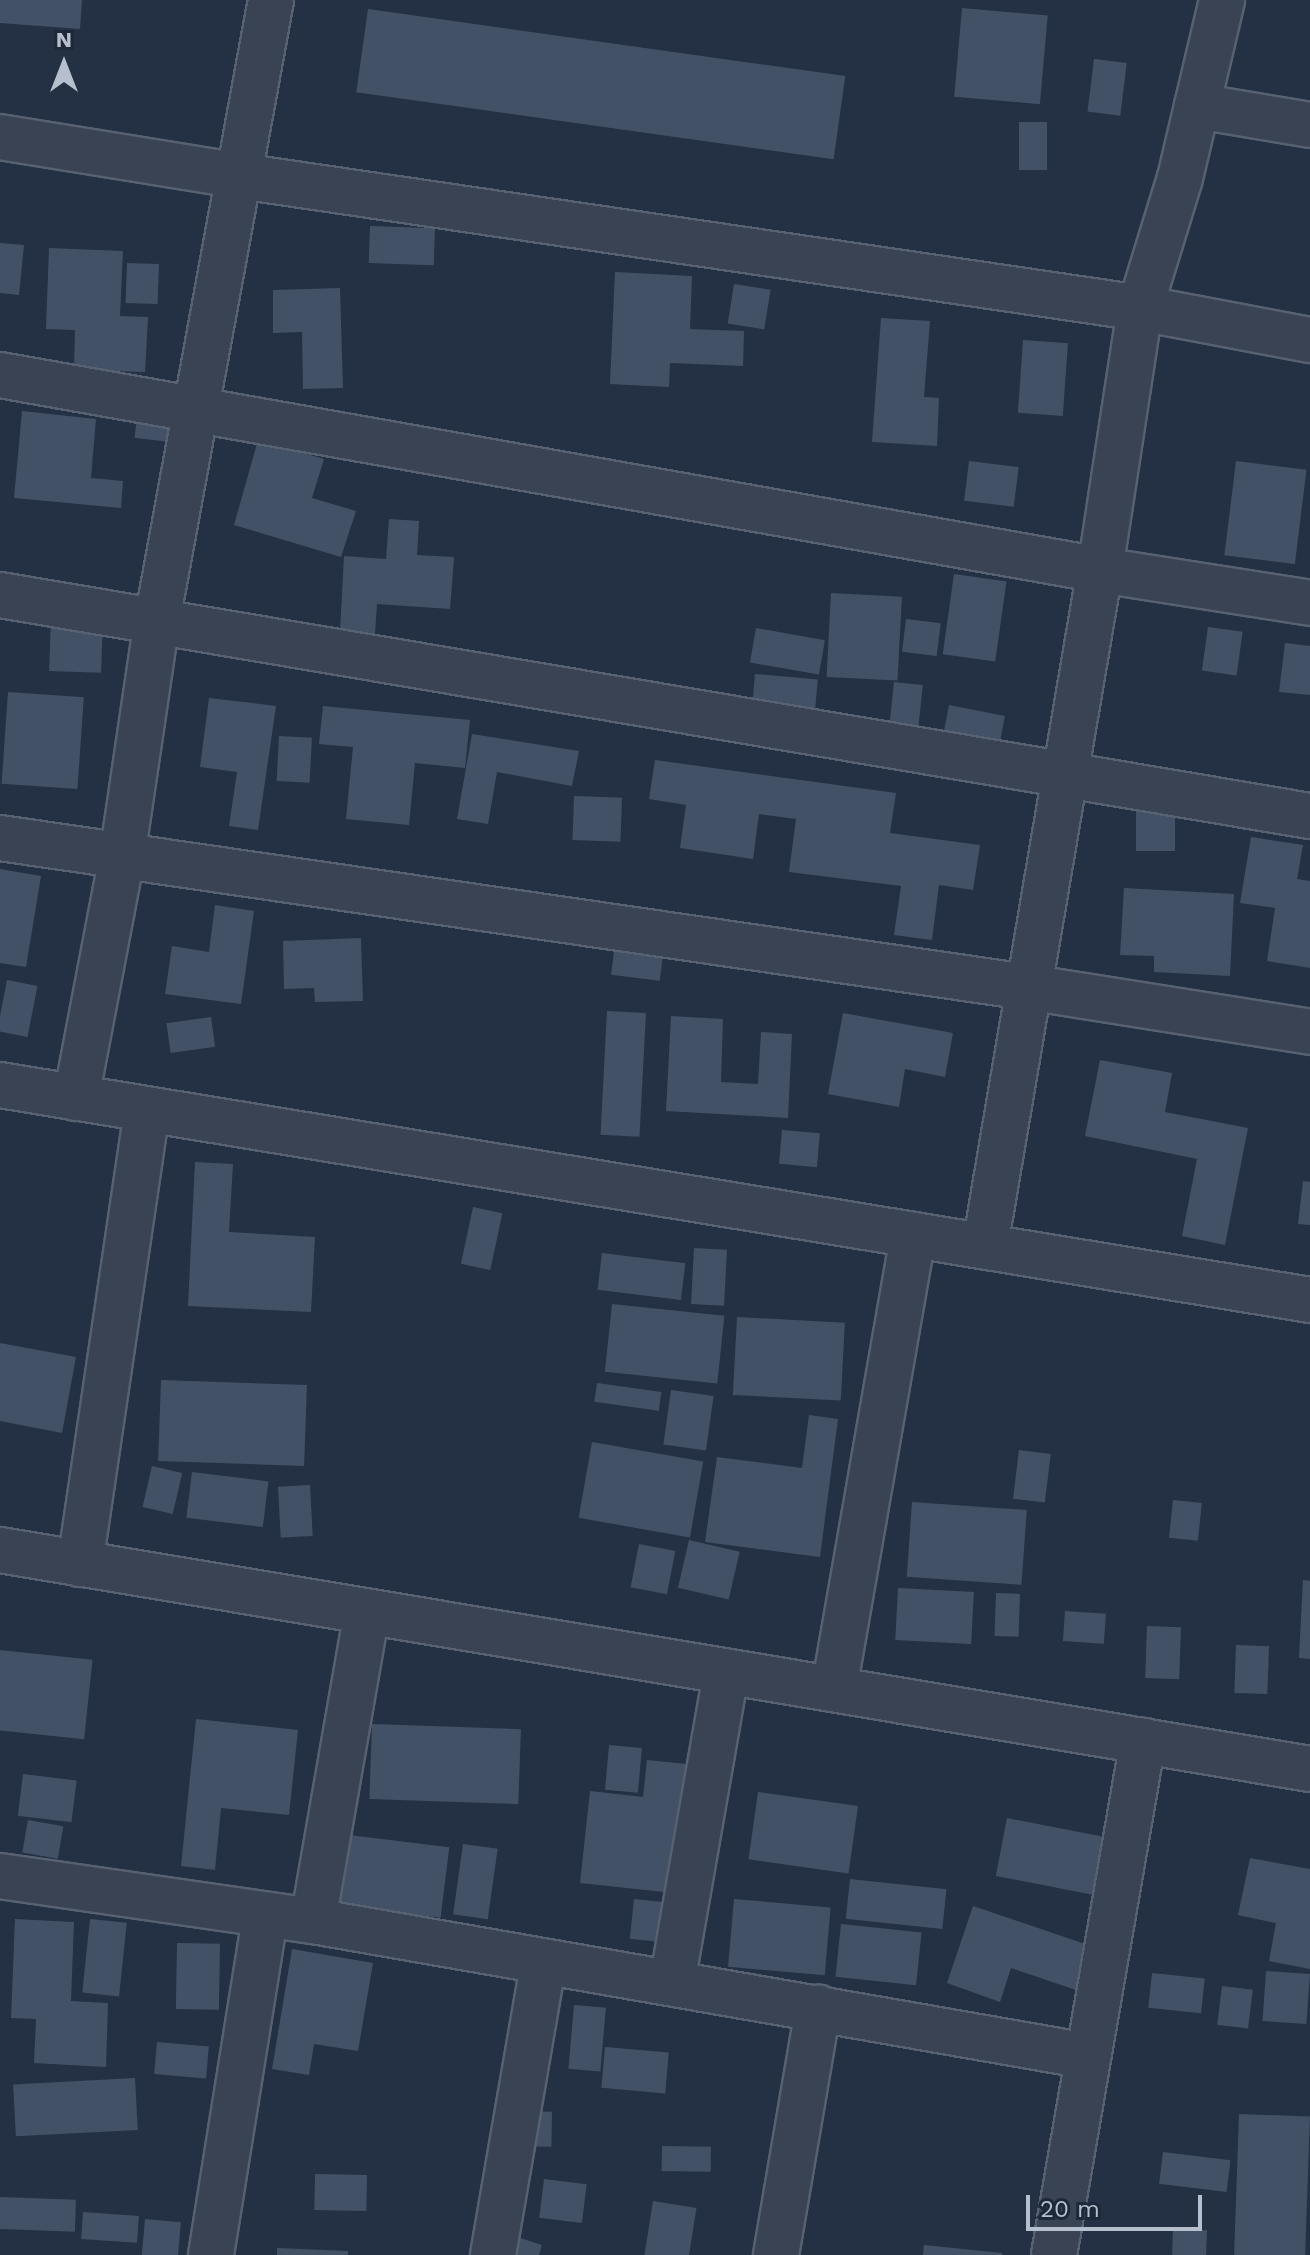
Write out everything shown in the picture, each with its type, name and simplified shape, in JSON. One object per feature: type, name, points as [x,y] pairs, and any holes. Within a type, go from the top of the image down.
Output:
[{"type":"street","points":[[76,1098],[122,857],[157,621],[271,0]]},
{"type":"street","points":[[985,1246],[1100,570],[1140,308],[1180,178],[1222,0]]},
{"type":"street","points":[[1197,106],[1310,125]]},
{"type":"street","points":[[0,137],[240,176],[1140,308],[1310,340]]},
{"type":"street","points":[[0,375],[1100,570],[1310,603]]},
{"type":"street","points":[[0,595],[1310,816]]},
{"type":"street","points":[[0,838],[1027,987],[1310,1032]]},
{"type":"street","points":[[0,1085],[1310,1300]]},
{"type":"street","points":[[80,1564],[147,1110]]},
{"type":"street","points":[[834,1689],[913,1235]]},
{"type":"street","points":[[0,1550],[1310,1769]]},
{"type":"street","points":[[313,1921],[367,1612]]},
{"type":"street","points":[[672,1983],[726,1672]]},
{"type":"street","points":[[1054,2255],[1143,1741]]},
{"type":"street","points":[[0,1876],[313,1921],[1087,2056]]},
{"type":"street","points":[[211,2255],[265,1916]]},
{"type":"street","points":[[493,2255],[544,1961]]},
{"type":"street","points":[[776,2255],[818,2008]]},
{"type":"building","points":[[0,0],[82,0],[80,29],[0,23]]},
{"type":"building","points":[[962,8],[1048,15],[1040,104],[954,97]]},
{"type":"building","points":[[368,9],[845,76],[834,159],[356,92]]},
{"type":"building","points":[[1094,59],[1127,63],[1120,116],[1088,112]]},
{"type":"building","points":[[1019,122],[1047,122],[1047,170],[1019,170]]},
{"type":"building","points":[[370,226],[435,228],[434,265],[369,263]]},
{"type":"building","points":[[0,243],[24,245],[19,295],[0,293]]},
{"type":"building","points":[[49,248],[123,251],[120,316],[148,317],[145,372],[74,370],[75,330],[46,329]]},
{"type":"building","points":[[127,263],[159,264],[158,304],[126,303]]},
{"type":"building","points":[[615,272],[692,276],[690,329],[744,331],[743,366],[670,363],[669,387],[610,384]]},
{"type":"building","points":[[734,284],[771,290],[764,329],[728,324]]},
{"type":"building","points":[[340,288],[343,388],[303,389],[302,332],[273,333],[273,290]]},
{"type":"building","points":[[881,318],[930,321],[924,397],[939,398],[937,446],[872,442]]},
{"type":"building","points":[[1023,340],[1068,343],[1063,416],[1018,413]]},
{"type":"building","points":[[139,401],[177,406],[172,442],[134,438]]},
{"type":"building","points":[[22,411],[96,419],[91,478],[123,481],[121,508],[14,498]]},
{"type":"building","points":[[258,440],[324,459],[312,498],[356,511],[341,557],[234,525]]},
{"type":"building","points":[[969,461],[1019,467],[1014,507],[964,501]]},
{"type":"building","points":[[1236,461],[1306,470],[1295,564],[1224,555]]},
{"type":"building","points":[[389,519],[419,521],[417,555],[454,557],[450,609],[377,604],[375,634],[340,632],[344,556],[386,559]]},
{"type":"building","points":[[954,574],[1006,581],[995,662],[943,654]]},
{"type":"building","points":[[831,593],[902,597],[898,681],[827,677]]},
{"type":"building","points":[[51,617],[103,619],[101,673],[49,671]]},
{"type":"building","points":[[906,619],[941,623],[937,656],[902,652]]},
{"type":"building","points":[[1208,627],[1243,632],[1237,675],[1202,671]]},
{"type":"building","points":[[756,628],[825,640],[819,675],[750,662]]},
{"type":"building","points":[[1285,643],[1310,646],[1310,695],[1279,692]]},
{"type":"building","points":[[755,674],[818,679],[815,708],[752,703]]},
{"type":"building","points":[[894,682],[923,685],[918,733],[889,730]]},
{"type":"building","points":[[8,692],[84,697],[77,789],[2,784]]},
{"type":"building","points":[[209,698],[276,706],[258,830],[229,826],[237,772],[200,767]]},
{"type":"building","points":[[949,705],[1005,716],[999,748],[943,737]]},
{"type":"building","points":[[323,706],[470,720],[465,768],[415,763],[409,825],[346,819],[353,747],[319,744]]},
{"type":"building","points":[[472,734],[579,751],[572,786],[497,772],[488,824],[457,819]]},
{"type":"building","points":[[279,736],[312,738],[310,783],[277,781]]},
{"type":"building","points":[[655,760],[896,793],[890,833],[980,845],[973,890],[939,885],[932,940],[894,935],[901,886],[789,872],[796,819],[759,814],[753,859],[680,848],[686,805],[649,799]]},
{"type":"building","points":[[574,796],[622,798],[620,842],[572,840]]},
{"type":"building","points":[[1136,798],[1175,798],[1175,851],[1136,851]]},
{"type":"building","points":[[1251,837],[1303,845],[1297,879],[1310,881],[1310,968],[1267,961],[1275,908],[1240,903]]},
{"type":"building","points":[[0,869],[41,876],[26,967],[0,963]]},
{"type":"building","points":[[1124,888],[1234,894],[1230,976],[1154,972],[1154,956],[1120,955]]},
{"type":"building","points":[[215,905],[254,911],[241,1004],[165,994],[172,946],[209,952]]},
{"type":"building","points":[[361,938],[363,1001],[315,1002],[314,988],[284,989],[283,941]]},
{"type":"building","points":[[615,943],[664,949],[660,981],[611,975]]},
{"type":"building","points":[[7,980],[37,986],[28,1037],[0,1032]]},
{"type":"building","points":[[607,1011],[646,1013],[639,1137],[601,1135]]},
{"type":"building","points":[[843,1013],[953,1033],[945,1077],[905,1069],[899,1107],[828,1094]]},
{"type":"building","points":[[671,1016],[723,1019],[721,1082],[758,1084],[761,1032],[792,1034],[788,1118],[666,1111]]},
{"type":"building","points":[[211,1017],[215,1047],[171,1053],[166,1023]]},
{"type":"building","points":[[1100,1060],[1172,1073],[1165,1112],[1248,1128],[1225,1245],[1182,1236],[1197,1159],[1085,1136]]},
{"type":"building","points":[[782,1130],[820,1133],[817,1167],[779,1164]]},
{"type":"building","points":[[195,1162],[233,1164],[229,1232],[315,1237],[311,1312],[188,1306]]},
{"type":"building","points":[[1303,1181],[1310,1182],[1310,1225],[1298,1224]]},
{"type":"building","points":[[473,1207],[502,1213],[490,1270],[461,1264]]},
{"type":"building","points":[[694,1248],[727,1250],[724,1306],[691,1304]]},
{"type":"building","points":[[602,1253],[685,1263],[681,1300],[597,1290]]},
{"type":"building","points":[[612,1304],[724,1316],[717,1383],[605,1372]]},
{"type":"building","points":[[737,1317],[845,1323],[841,1401],[733,1395]]},
{"type":"building","points":[[0,1343],[76,1357],[62,1433],[0,1421]]},
{"type":"building","points":[[161,1380],[307,1385],[304,1466],[158,1461]]},
{"type":"building","points":[[597,1383],[661,1392],[659,1411],[594,1402]]},
{"type":"building","points":[[671,1390],[714,1396],[706,1450],[663,1444]]},
{"type":"building","points":[[809,1415],[838,1419],[820,1557],[705,1542],[717,1457],[802,1468]]},
{"type":"building","points":[[592,1442],[703,1462],[690,1537],[579,1518]]},
{"type":"building","points":[[1019,1450],[1051,1454],[1045,1503],[1013,1499]]},
{"type":"building","points":[[152,1466],[182,1473],[173,1514],[143,1507]]},
{"type":"building","points":[[192,1472],[268,1481],[263,1527],[186,1518]]},
{"type":"building","points":[[310,1485],[313,1536],[281,1538],[278,1487]]},
{"type":"building","points":[[1173,1500],[1202,1503],[1198,1541],[1169,1538]]},
{"type":"building","points":[[912,1502],[1027,1510],[1021,1585],[907,1577]]},
{"type":"building","points":[[689,1540],[740,1552],[729,1599],[678,1588]]},
{"type":"building","points":[[639,1544],[675,1551],[667,1594],[631,1587]]},
{"type":"building","points":[[1303,1580],[1310,1581],[1310,1659],[1299,1658]]},
{"type":"building","points":[[898,1588],[974,1592],[971,1644],[895,1640]]},
{"type":"building","points":[[996,1593],[1020,1594],[1018,1637],[994,1636]]},
{"type":"building","points":[[1065,1611],[1106,1614],[1104,1644],[1063,1641]]},
{"type":"building","points":[[1147,1626],[1181,1627],[1179,1679],[1145,1678]]},
{"type":"building","points":[[1236,1645],[1269,1646],[1267,1694],[1234,1693]]},
{"type":"building","points":[[0,1650],[92,1660],[84,1739],[0,1730]]},
{"type":"building","points":[[196,1719],[298,1730],[289,1815],[221,1808],[215,1870],[181,1866]]},
{"type":"building","points":[[372,1724],[521,1729],[518,1804],[369,1799]]},
{"type":"building","points":[[609,1745],[642,1748],[638,1793],[605,1790]]},
{"type":"building","points":[[647,1760],[697,1765],[683,1894],[580,1883],[590,1791],[643,1797]]},
{"type":"building","points":[[23,1774],[77,1781],[71,1822],[18,1816]]},
{"type":"building","points":[[758,1792],[858,1806],[849,1873],[749,1859]]},
{"type":"building","points":[[1007,1818],[1106,1837],[1095,1895],[996,1876]]},
{"type":"building","points":[[28,1820],[63,1826],[58,1859],[22,1852]]},
{"type":"building","points":[[349,1835],[449,1847],[441,1918],[340,1905]]},
{"type":"building","points":[[463,1844],[498,1849],[488,1919],[453,1914]]},
{"type":"building","points":[[1250,1858],[1310,1869],[1310,1969],[1269,1961],[1276,1923],[1238,1915]]},
{"type":"building","points":[[850,1879],[946,1889],[942,1929],[846,1919]]},
{"type":"building","points":[[634,1899],[663,1902],[659,1942],[630,1939]]},
{"type":"building","points":[[734,1899],[831,1907],[825,1975],[728,1967]]},
{"type":"building","points":[[973,1906],[1091,1946],[1076,1990],[1011,1968],[1000,2002],[947,1983]]},
{"type":"building","points":[[15,1919],[74,1922],[71,2001],[108,2003],[106,2067],[34,2063],[36,2019],[11,2018]]},
{"type":"building","points":[[90,1919],[127,1923],[119,1996],[82,1993]]},
{"type":"building","points":[[841,1924],[922,1932],[916,1985],[835,1977]]},
{"type":"building","points":[[177,1943],[220,1944],[219,2010],[176,2009]]},
{"type":"building","points":[[292,1949],[373,1963],[358,2051],[314,2044],[309,2075],[272,2069]]},
{"type":"building","points":[[1266,1971],[1310,1974],[1306,2024],[1263,2021]]},
{"type":"building","points":[[1152,1973],[1205,1979],[1201,2013],[1148,2008]]},
{"type":"building","points":[[1222,1986],[1253,1990],[1248,2028],[1217,2025]]},
{"type":"building","points":[[574,2005],[606,2008],[600,2072],[568,2069]]},
{"type":"building","points":[[157,2042],[209,2047],[206,2078],[154,2074]]},
{"type":"building","points":[[605,2047],[669,2053],[665,2093],[601,2088]]},
{"type":"building","points":[[135,2078],[138,2130],[16,2136],[13,2084]]},
{"type":"building","points":[[507,2111],[552,2112],[551,2147],[506,2146]]},
{"type":"building","points":[[1239,2114],[1310,2116],[1305,2255],[1234,2255]]},
{"type":"building","points":[[662,2146],[711,2147],[711,2172],[662,2171]]},
{"type":"building","points":[[1163,2152],[1230,2160],[1227,2192],[1159,2184]]},
{"type":"building","points":[[315,2174],[367,2175],[366,2211],[314,2210]]},
{"type":"building","points":[[544,2179],[587,2184],[582,2223],[539,2218]]},
{"type":"building","points":[[0,2197],[76,2200],[75,2232],[0,2229]]},
{"type":"building","points":[[653,2201],[696,2208],[689,2255],[644,2255]]},
{"type":"building","points":[[83,2212],[139,2216],[137,2243],[81,2239]]},
{"type":"building","points":[[145,2219],[181,2222],[178,2255],[142,2255]]},
{"type":"building","points":[[1173,2229],[1207,2230],[1206,2255],[1172,2255]]},
{"type":"building","points":[[514,2236],[542,2245],[539,2255],[508,2255]]},
{"type":"building","points":[[924,2245],[1002,2253],[1002,2255],[923,2255]]},
{"type":"building","points":[[277,2248],[348,2251],[348,2255],[277,2255]]}]
